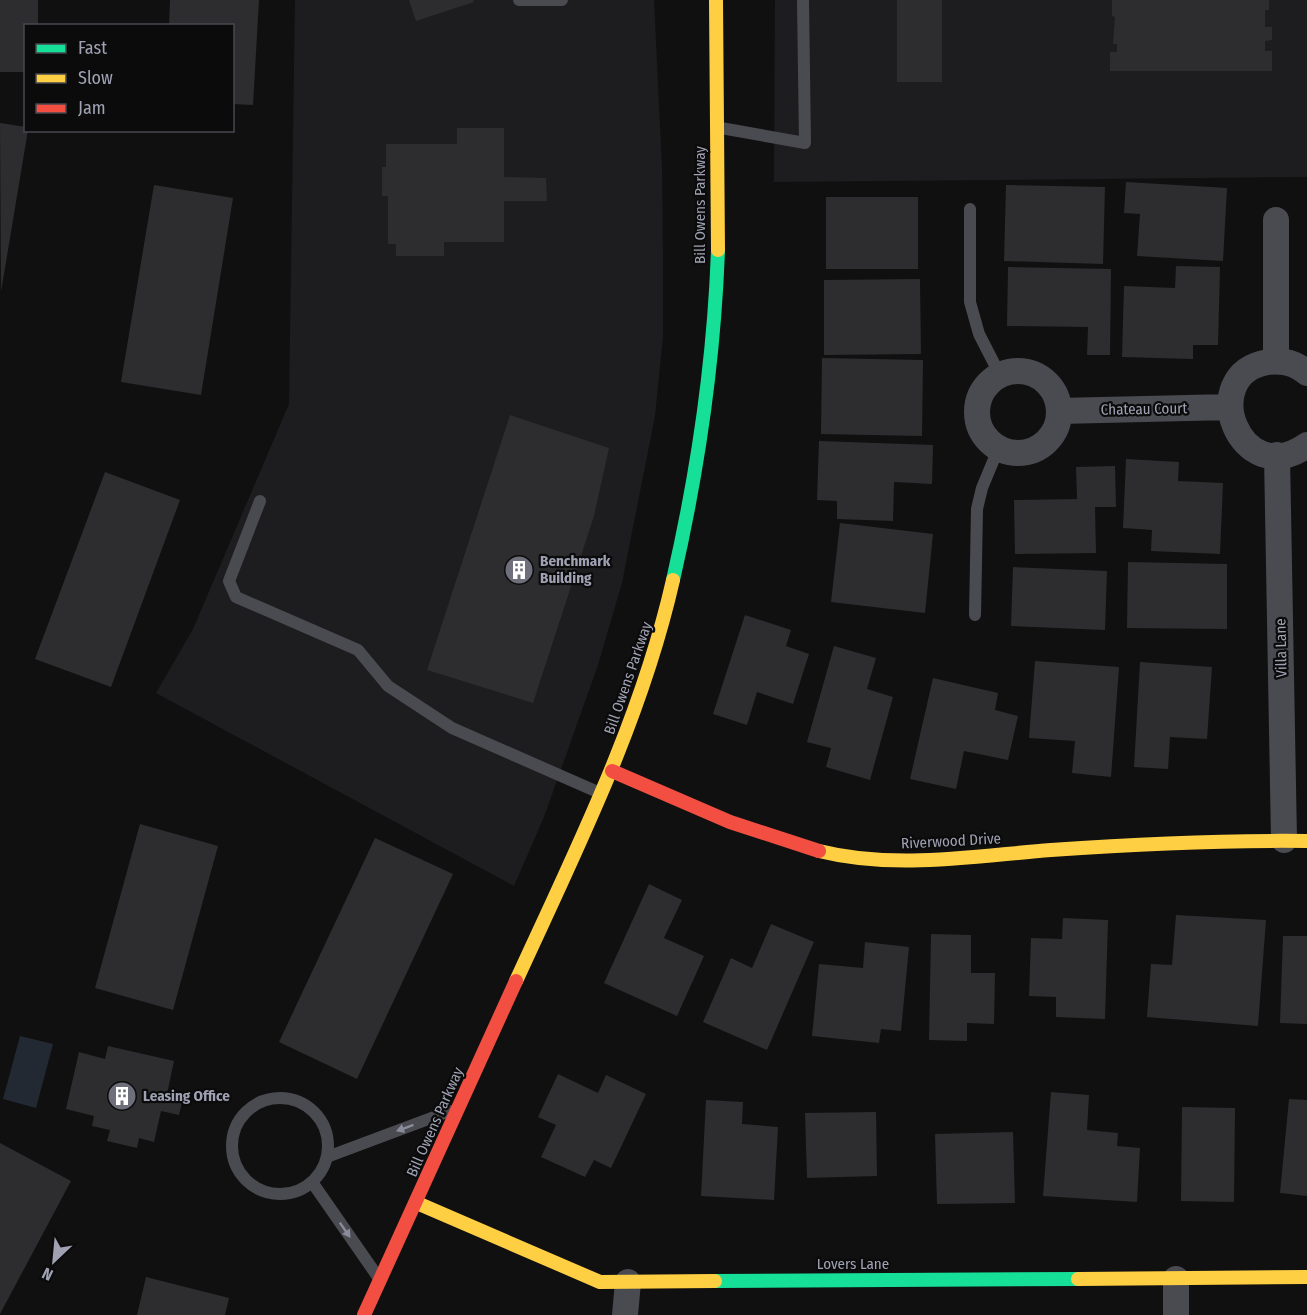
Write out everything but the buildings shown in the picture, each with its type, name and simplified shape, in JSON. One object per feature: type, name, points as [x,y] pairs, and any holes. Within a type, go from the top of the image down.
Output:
[{"type":"street","name":"Bill Owens Parkway","points":[[364,1315],[612,771],[636,709],[666,618],[681,557],[700,450],[717,275],[716,0]]},
{"type":"street","points":[[1276,220],[1276,361]]},
{"type":"street","points":[[1307,373],[1291,363],[1276,361],[1256,367],[1239,380],[1232,393],[1230,407],[1232,422],[1238,436],[1256,450],[1278,455],[1292,453],[1307,445]]},
{"type":"street","points":[[1013,371],[1027,372],[1039,377],[1057,397],[1059,411],[1052,436],[1042,446],[1016,453],[999,447],[983,432],[978,420],[977,406],[981,393],[989,382],[1000,375],[1013,371]]},
{"type":"street","name":"Chateau Court","points":[[1059,411],[1230,407]]},
{"type":"street","name":"Villa Lane","points":[[1278,455],[1295,841]]},
{"type":"street","name":"Riverwood Drive","points":[[612,771],[756,831],[805,847],[853,858],[918,861],[1088,848],[1295,841]]},
{"type":"street","name":"Lovers Lane","points":[[417,1203],[576,1274],[600,1281],[1307,1278]]},
{"type":"street","points":[[1176,1279],[1176,1315]]},
{"type":"street","points":[[625,1315],[628,1282]]},
{"type":"lane","points":[[519,0],[562,0]]},
{"type":"lane","points":[[717,127],[805,143],[803,0]]},
{"type":"lane","points":[[970,209],[970,302],[979,334],[1000,375]]},
{"type":"lane","points":[[975,615],[977,509],[982,488],[999,447]]},
{"type":"lane","points":[[260,501],[229,581],[236,597],[358,650],[388,686],[452,728],[601,794]]},
{"type":"lane","points":[[284,1099],[298,1102],[313,1111],[323,1124],[328,1140],[327,1157],[321,1172],[312,1182],[295,1192],[279,1194],[262,1191],[249,1183],[239,1172],[233,1158],[232,1143],[235,1128],[243,1115],[255,1105],[269,1100],[284,1099]]},
{"type":"lane","points":[[327,1157],[460,1107]]},
{"type":"lane","points":[[312,1182],[381,1280]]},
{"type":"shaded area","points":[[295,0],[654,0],[662,167],[663,254],[663,337],[655,416],[622,583],[598,665],[544,817],[514,886],[156,693],[193,629],[289,404]]},
{"type":"shaded area","points":[[775,0],[1307,0],[1307,177],[774,182]]},
{"type":"shaded area","points":[[20,1036],[53,1044],[36,1108],[3,1099]]},
{"type":"traffic: fast","points":[[673,580],[690,498],[709,374],[718,250]]},
{"type":"traffic: fast","points":[[715,1281],[1078,1279]]},
{"type":"traffic: slow","points":[[716,0],[718,250]]},
{"type":"traffic: slow","points":[[516,981],[584,834],[625,734],[660,632],[673,580]]},
{"type":"traffic: slow","points":[[819,851],[848,857],[906,861],[1147,844],[1307,841]]},
{"type":"traffic: slow","points":[[417,1203],[600,1282],[715,1281]]},
{"type":"traffic: slow","points":[[1078,1279],[1307,1277]]},
{"type":"traffic: jam","points":[[612,771],[730,822],[819,851]]},
{"type":"traffic: jam","points":[[364,1315],[516,981]]},
{"type":"place","name":"Benchmark Building","points":[[519,570]]},
{"type":"place","name":"Leasing Office","points":[[122,1096]]}]
